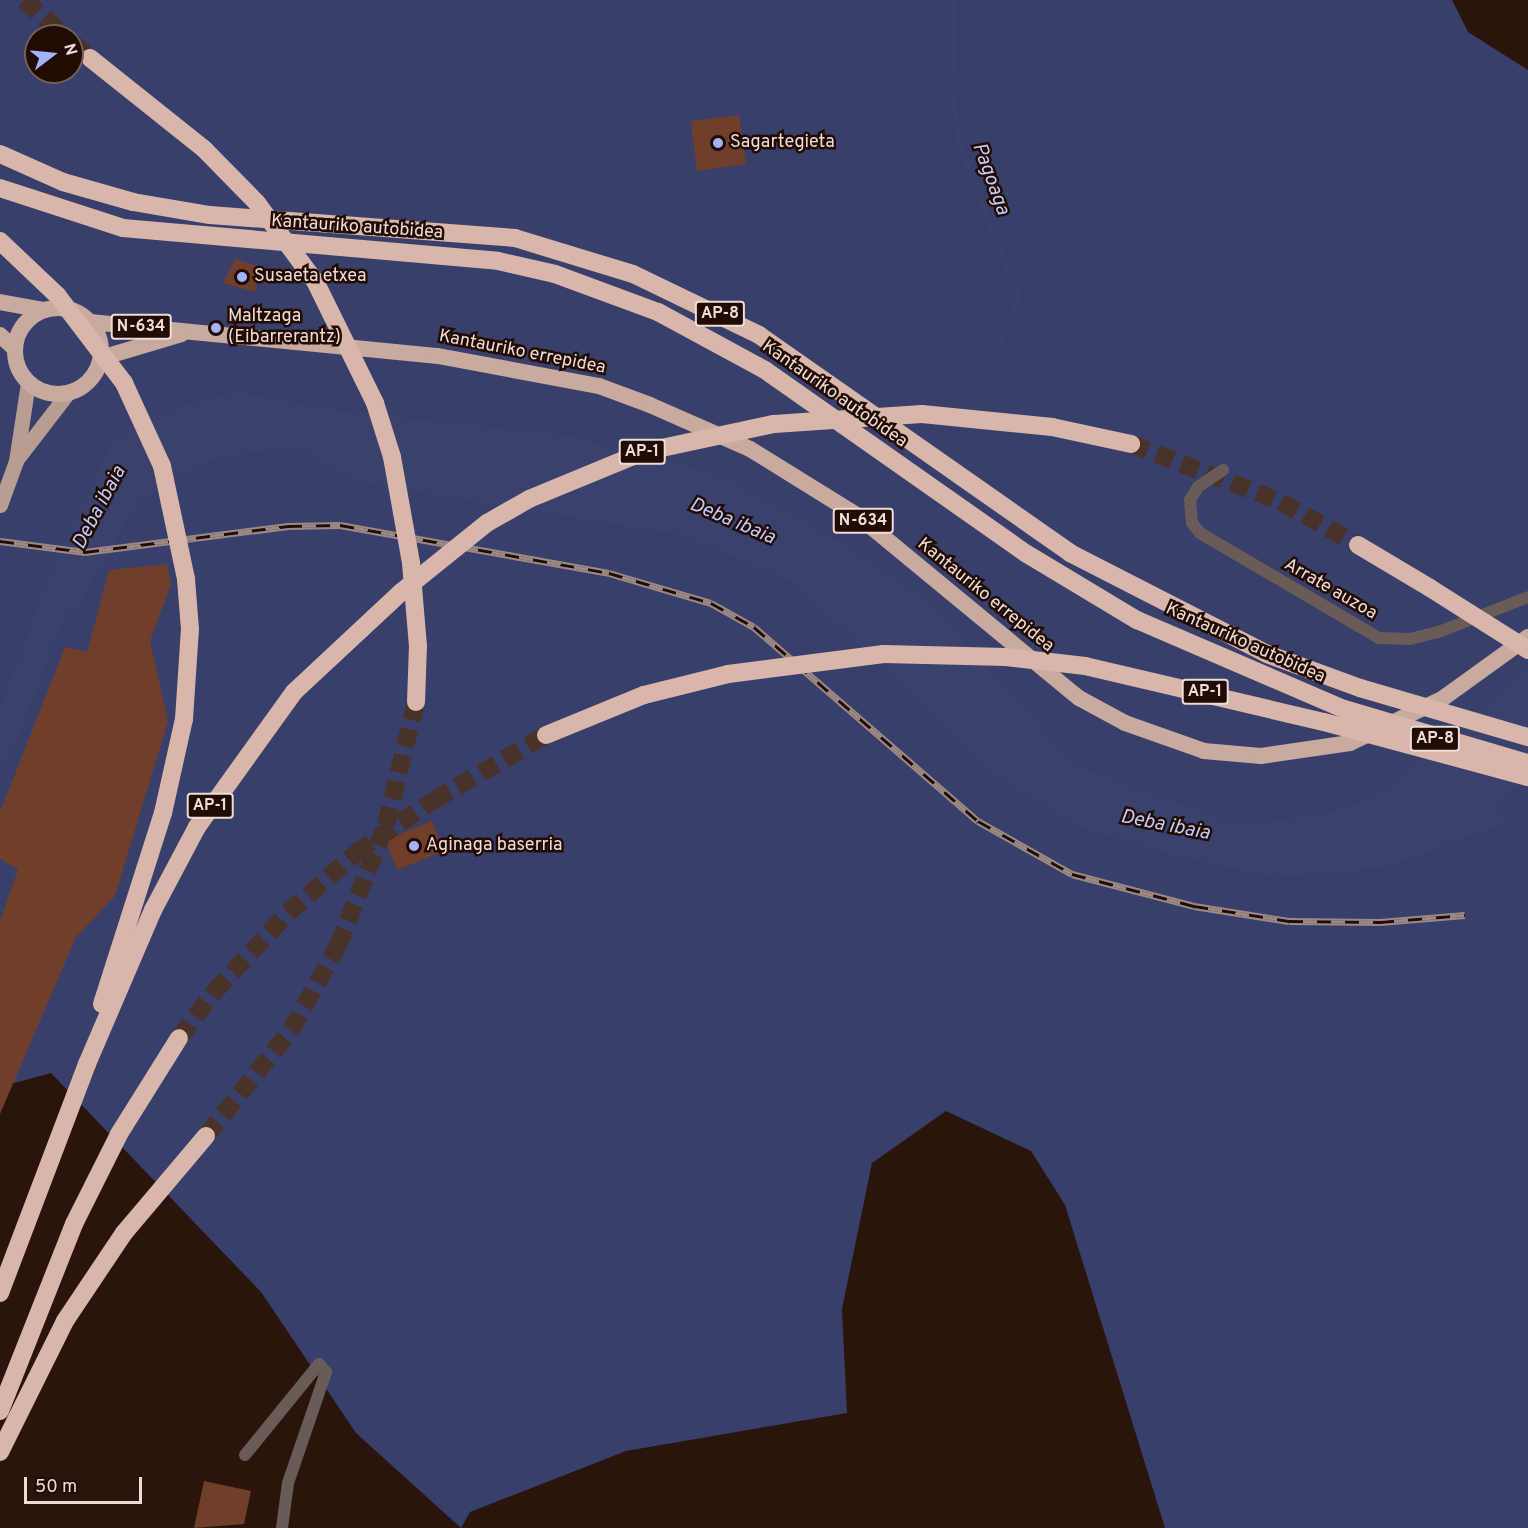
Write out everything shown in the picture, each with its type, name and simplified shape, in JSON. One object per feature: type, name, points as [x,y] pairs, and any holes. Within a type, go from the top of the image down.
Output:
[{"type":"highway","points":[[90,58],[204,149],[257,203],[315,281],[375,403],[392,457],[411,563],[418,646],[416,702]]},
{"type":"highway","name":"Kantauriko autobidea","points":[[0,154],[63,182],[133,202],[210,214],[515,238],[633,274],[759,335],[1070,553],[1267,654],[1360,688],[1528,737]]},
{"type":"highway","name":"Kantauriko autobidea","points":[[0,188],[123,228],[498,261],[555,274],[658,312],[765,370],[1027,554],[1137,620],[1344,709],[1528,763]]},
{"type":"highway","points":[[0,241],[57,295],[124,383],[162,466],[186,579],[189,662],[180,740],[87,1064]]},
{"type":"highway","name":"N-634","points":[[0,302],[44,310],[67,308],[90,322],[101,358],[89,381],[67,394]]},
{"type":"highway","points":[[44,310],[20,330],[14,348],[16,365],[28,383],[45,393],[67,394]]},
{"type":"highway","name":"Kantauriko errepidea","points":[[90,322],[470,361],[598,386],[650,405],[750,449],[858,516],[1078,698],[1125,723],[1204,751],[1261,756],[1350,743],[1442,699],[1528,637]]},
{"type":"highway","name":"N-634","points":[[101,358],[192,331]]},
{"type":"highway","points":[[0,335],[14,348]]},
{"type":"highway","name":"AP-1","points":[[0,1293],[87,1064],[153,910],[229,775],[294,693],[400,593],[487,524],[529,499],[642,452],[774,424],[922,414],[1052,427],[1131,444]]},
{"type":"highway","points":[[1358,545],[1528,650]]},
{"type":"highway","name":"AP-1","points":[[546,735],[644,695],[728,674],[884,654],[1006,657],[1085,666],[1324,722],[1528,777]]},
{"type":"highway","points":[[0,1411],[74,1224],[119,1134],[179,1038]]},
{"type":"highway","points":[[0,1452],[64,1321],[124,1233],[206,1136]]},
{"type":"main road","points":[[0,505],[16,461],[28,383]]},
{"type":"main road","points":[[16,461],[67,394]]},
{"type":"street","name":"Arrate auzoa","points":[[1224,470],[1198,487],[1190,500],[1192,523],[1200,533],[1379,638],[1410,639],[1441,631],[1528,597]]},
{"type":"street","points":[[245,1455],[319,1364],[326,1372],[288,1483],[282,1528]]},
{"type":"shaded area","points":[[0,0],[1452,0],[1468,32],[1528,70],[1528,1528],[1165,1528],[1065,1205],[1031,1151],[946,1111],[872,1163],[842,1309],[847,1413],[626,1451],[470,1512],[461,1528],[356,1433],[261,1292],[51,1073],[0,1087]]},
{"type":"water","points":[[237,392],[347,412],[566,435],[720,475],[848,546],[932,605],[1077,767],[1195,808],[1228,826],[1323,814],[1374,798],[1528,669],[1528,773],[1496,809],[1509,822],[1388,867],[1273,878],[1158,851],[1081,827],[999,778],[795,584],[682,535],[356,482],[296,447],[220,457],[140,499],[74,613],[39,595],[113,442],[182,406]]},
{"type":"building","name":"Sagartegieta","points":[[739,115],[746,164],[697,171],[691,121]]},
{"type":"building","name":"Susaeta etxea","points":[[235,259],[262,267],[255,292],[223,283]]},
{"type":"building","points":[[167,564],[171,584],[150,641],[168,721],[115,896],[76,937],[0,1114],[0,921],[18,869],[0,859],[0,812],[65,647],[87,652],[109,570]]},
{"type":"building","name":"Aginaga baserria","points":[[432,821],[444,851],[397,870],[385,840]]},
{"type":"building","points":[[204,1481],[251,1491],[244,1524],[194,1528]]},
{"type":"waterway","name":"Pagoaga","points":[[954,0],[952,91],[961,150],[1019,298],[993,358]]},
{"type":"waterway","name":"Pagoaga","points":[[887,579],[893,565]]},
{"type":"waterway","name":"Deba ibaia","points":[[0,746],[69,566]]},
{"type":"tunnel","points":[[24,0],[51,24]]},
{"type":"tunnel","points":[[84,53],[90,58]]},
{"type":"tunnel","points":[[1131,444],[1281,502],[1358,545]]},
{"type":"tunnel","points":[[206,1136],[291,1030],[338,946],[386,825],[416,702]]},
{"type":"tunnel","points":[[179,1038],[214,992],[288,913],[356,853],[434,800],[546,735]]},
{"type":"railway","points":[[0,541],[85,552],[288,526],[340,525],[609,573],[711,603],[754,627],[978,821],[1072,874],[1194,906],[1289,921],[1380,922],[1465,915]]},
{"type":"place","name":"Sagartegieta","points":[[718,143]]},
{"type":"place","name":"Susaeta etxea","points":[[242,277]]},
{"type":"place","name":"Maltzaga (Eibarrerantz)","points":[[216,328]]},
{"type":"place","name":"Aginaga baserria","points":[[414,846]]}]
